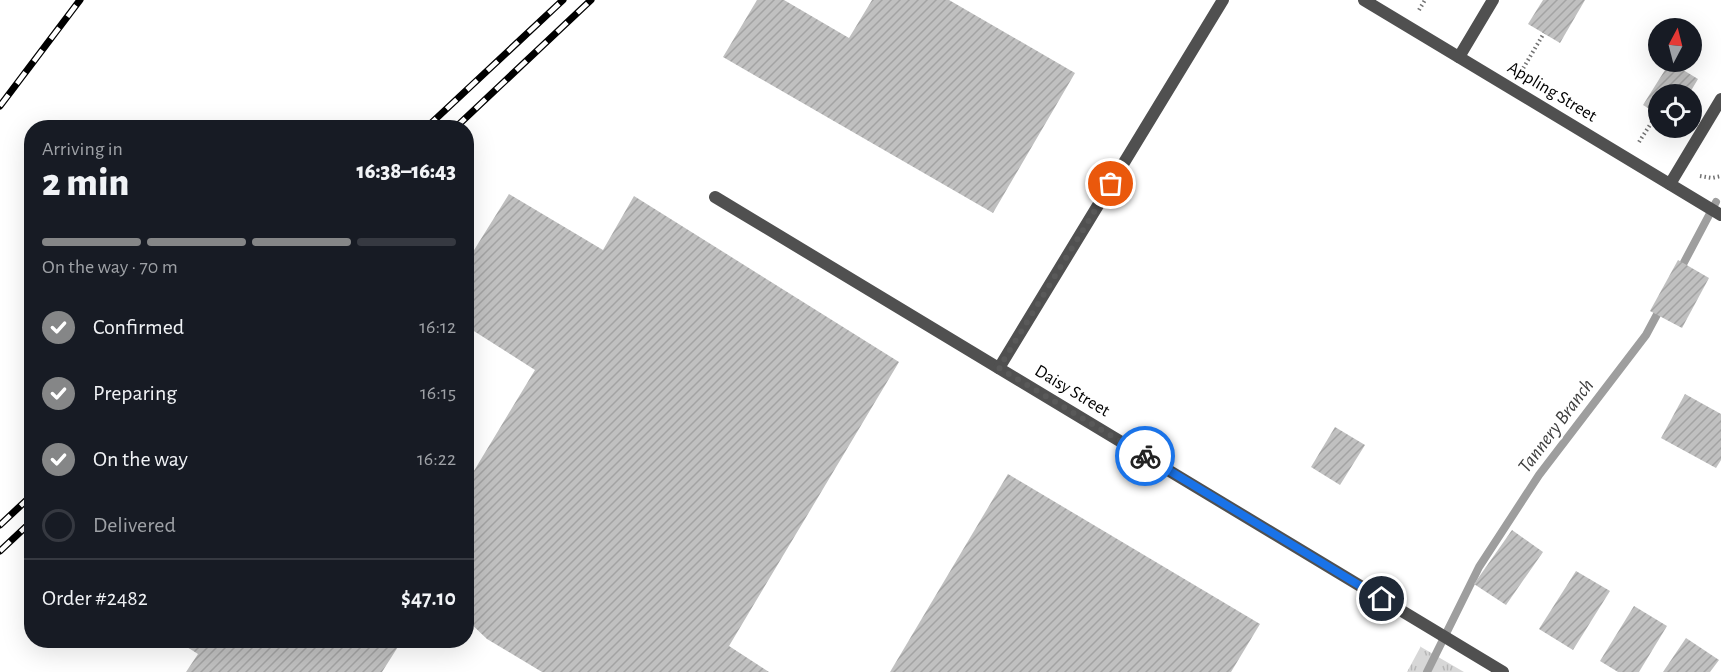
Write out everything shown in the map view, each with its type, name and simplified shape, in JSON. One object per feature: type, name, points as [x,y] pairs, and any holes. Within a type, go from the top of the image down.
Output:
[{"type":"street","points":[[999,368],[1223,0]]},
{"type":"street","name":"Appling Street","points":[[1364,0],[1721,215]]},
{"type":"street","points":[[1459,57],[1493,0]]},
{"type":"street","points":[[1670,184],[1721,99]]},
{"type":"street","name":"Daisy Street","points":[[715,196],[1503,672]]},
{"type":"path","points":[[1419,10],[1425,0]]},
{"type":"path","points":[[1521,72],[1544,33]]},
{"type":"path","points":[[1639,142],[1648,128]]},
{"type":"path","points":[[1700,176],[1712,178],[1721,176]]},
{"type":"green space","points":[[1421,647],[1464,672],[1407,672]]},
{"type":"building","points":[[757,0],[784,0],[849,38],[872,0],[949,0],[1075,73],[993,213],[723,57]]},
{"type":"building","points":[[1543,0],[1585,0],[1560,43],[1528,24]]},
{"type":"building","points":[[1664,72],[1686,72],[1698,79],[1695,84],[1656,84]]},
{"type":"building","points":[[1648,97],[1648,108],[1643,105]]},
{"type":"building","points":[[509,194],[603,250],[634,196],[899,362],[729,646],[769,672],[542,672],[487,639],[474,627],[474,471],[535,370],[474,331],[474,250]]},
{"type":"building","points":[[1678,260],[1709,278],[1682,328],[1650,311]]},
{"type":"building","points":[[1685,394],[1721,414],[1721,460],[1716,468],[1661,438]]},
{"type":"building","points":[[1335,427],[1365,445],[1340,485],[1311,467]]},
{"type":"building","points":[[1008,474],[1260,624],[1231,672],[890,672]]},
{"type":"building","points":[[1512,530],[1543,552],[1506,605],[1474,584]]},
{"type":"building","points":[[1576,571],[1610,591],[1573,650],[1539,629]]},
{"type":"building","points":[[1634,606],[1667,626],[1639,672],[1618,672],[1600,661]]},
{"type":"building","points":[[1686,638],[1719,660],[1710,672],[1663,672]]},
{"type":"building","points":[[189,648],[397,648],[382,672],[186,672],[198,654]]},
{"type":"waterway","name":"Tannery Branch","points":[[1680,270],[1716,202]]},
{"type":"waterway","name":"Tannery Branch","points":[[1427,672],[1479,567],[1539,475],[1646,335],[1661,307]]},
{"type":"railway","points":[[0,106],[80,0]]},
{"type":"railway","points":[[435,120],[563,0]]},
{"type":"railway","points":[[464,120],[591,0]]},
{"type":"railway","points":[[0,525],[24,502]]},
{"type":"railway","points":[[0,551],[24,528]]},
{"type":"way so far","points":[[1111,184],[999,368],[1145,456]]},
{"type":"route","points":[[1145,456],[1382,599]]}]
